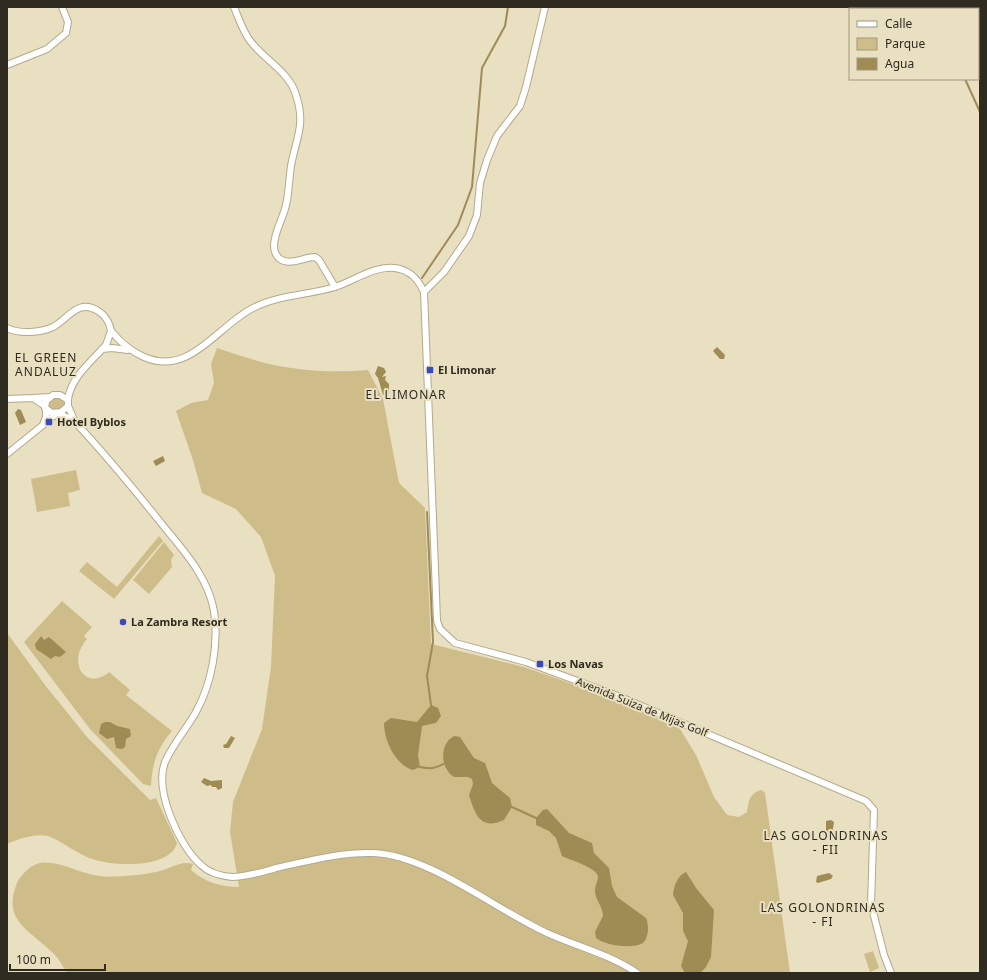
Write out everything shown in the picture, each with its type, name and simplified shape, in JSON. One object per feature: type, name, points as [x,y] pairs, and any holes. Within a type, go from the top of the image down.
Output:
[{"type":"street","points":[[7,65],[47,49],[66,33],[68,22],[62,7]]},
{"type":"street","points":[[102,349],[112,348],[130,350],[156,362],[179,360],[198,349],[252,308],[268,302],[335,287],[319,260],[315,258],[286,262],[275,254],[274,246],[276,234],[286,205],[291,166],[299,136],[301,123],[299,107],[293,86],[252,42],[242,27],[234,7]]},
{"type":"street","points":[[424,292],[444,272],[469,236],[477,215],[480,184],[487,160],[498,136],[520,106],[545,7]]},
{"type":"street","name":"Avenida Suiza de Mijas Golf","points":[[335,287],[384,268],[394,268],[408,271],[420,284],[424,292],[437,614],[440,630],[455,643],[526,662],[618,696],[866,801],[874,810],[871,904],[884,955],[891,973]]},
{"type":"street","points":[[7,328],[24,331],[44,330],[53,326],[77,308],[87,306],[101,313],[108,322],[111,331],[130,350]]},
{"type":"street","points":[[7,454],[68,403],[76,379],[102,349],[109,339],[111,331]]},
{"type":"street","points":[[7,399],[60,395],[68,403],[75,422]]},
{"type":"street","points":[[43,425],[46,417],[46,401],[50,396]]},
{"type":"street","points":[[33,398],[46,408],[75,422],[120,471],[183,550],[200,574],[209,592],[214,610],[215,628],[214,656],[210,674],[198,709],[165,763],[161,782],[165,800],[178,833],[200,865],[210,872],[223,876],[235,877],[321,858],[345,855],[373,853],[403,858],[436,872],[533,926],[566,941],[602,953],[637,973]]},
{"type":"green space","points":[[217,348],[278,366],[303,370],[368,370],[383,399],[399,483],[425,508],[431,644],[524,667],[581,687],[678,726],[696,755],[714,797],[727,815],[739,817],[747,812],[750,798],[754,793],[762,790],[765,793],[790,973],[67,973],[55,955],[21,925],[16,917],[13,907],[13,896],[17,883],[21,877],[26,871],[40,863],[55,863],[92,875],[111,877],[161,871],[179,864],[188,863],[193,864],[191,870],[207,881],[219,885],[239,887],[230,832],[233,802],[262,729],[271,667],[275,576],[261,537],[236,509],[202,493],[193,460],[176,411],[191,403],[208,400],[214,383],[211,364]]},
{"type":"green space","points":[[54,399],[63,400],[65,405],[59,410],[53,411],[48,407],[50,401]]},
{"type":"green space","points":[[76,470],[80,490],[68,493],[70,506],[37,512],[31,479]]},
{"type":"green space","points":[[159,536],[163,541],[114,599],[79,571],[87,562],[117,587]]},
{"type":"green space","points":[[164,542],[174,555],[171,560],[172,567],[149,594],[133,580]]},
{"type":"green space","points":[[62,601],[92,627],[84,636],[87,639],[81,648],[78,657],[79,665],[86,677],[93,679],[101,677],[109,672],[130,690],[126,695],[172,731],[156,757],[151,786],[143,784],[90,729],[24,642]]},
{"type":"green space","points":[[7,633],[45,685],[87,737],[150,800],[156,798],[177,843],[172,851],[164,857],[141,864],[115,864],[104,862],[89,858],[48,836],[43,835],[27,837],[7,844]]},
{"type":"green space","points":[[873,951],[879,968],[870,972],[864,954]]},
{"type":"water","points":[[717,347],[725,355],[724,359],[720,359],[713,351]]},
{"type":"water","points":[[378,366],[384,368],[386,372],[382,377],[386,376],[385,380],[389,384],[389,394],[383,395],[378,378],[375,374]]},
{"type":"water","points":[[18,409],[21,410],[26,422],[20,425],[15,413]]},
{"type":"water","points":[[163,456],[165,461],[156,466],[153,461]]},
{"type":"water","points":[[41,636],[44,640],[49,637],[66,652],[60,657],[55,656],[51,659],[36,649],[35,644]]},
{"type":"water","points":[[431,705],[438,708],[441,716],[436,723],[422,726],[418,755],[420,767],[413,770],[401,763],[392,751],[386,737],[384,723],[391,718],[417,722]]},
{"type":"water","points":[[110,722],[117,726],[130,729],[131,736],[126,739],[125,747],[122,749],[116,748],[114,737],[107,739],[99,733],[101,724]]},
{"type":"water","points":[[231,736],[235,738],[229,748],[224,748],[223,745],[226,744]]},
{"type":"water","points":[[454,736],[460,737],[474,758],[485,763],[492,783],[510,798],[512,807],[504,820],[496,823],[489,823],[480,819],[476,814],[469,795],[473,784],[472,779],[468,777],[454,777],[446,768],[443,756],[444,750],[449,740]]},
{"type":"water","points":[[204,778],[211,781],[222,780],[222,788],[218,790],[216,787],[212,787],[211,785],[207,786],[201,782]]},
{"type":"water","points":[[547,809],[569,833],[592,843],[594,853],[609,868],[612,886],[617,897],[646,918],[648,931],[643,943],[632,946],[619,946],[600,941],[596,938],[595,932],[603,916],[595,892],[598,879],[597,874],[589,867],[562,856],[556,838],[549,831],[536,825],[536,818],[543,810]]},
{"type":"water","points":[[831,820],[834,822],[832,835],[829,837],[826,834],[826,821]]},
{"type":"water","points":[[686,872],[696,888],[714,910],[711,957],[706,967],[700,973],[685,973],[681,966],[688,941],[683,931],[683,913],[673,895],[676,882],[680,876]]},
{"type":"water","points":[[829,873],[833,876],[831,879],[818,883],[816,882],[817,876]]},
{"type":"waterway","points":[[422,278],[458,225],[472,187],[482,68],[505,26],[508,7]]},
{"type":"waterway","points":[[965,80],[980,112]]},
{"type":"waterway","points":[[427,512],[433,642],[427,676],[431,705]]},
{"type":"waterway","points":[[420,767],[432,768],[445,763]]},
{"type":"waterway","points":[[512,807],[536,818]]},
{"type":"place","name":"El Limonar","points":[[430,370]]},
{"type":"place","name":"Hotel Byblos","points":[[49,422]]},
{"type":"place","name":"La Zambra Resort","points":[[123,622]]},
{"type":"place","name":"Los Navas","points":[[540,664]]},
{"type":"district","name":"EL GREEN ANDALUZ","points":[[46,365]]},
{"type":"district","name":"EL LIMONAR","points":[[406,395]]},
{"type":"district","name":"LAS GOLONDRINAS - FII","points":[[826,843]]},
{"type":"district","name":"LAS GOLONDRINAS - FI","points":[[823,915]]}]
